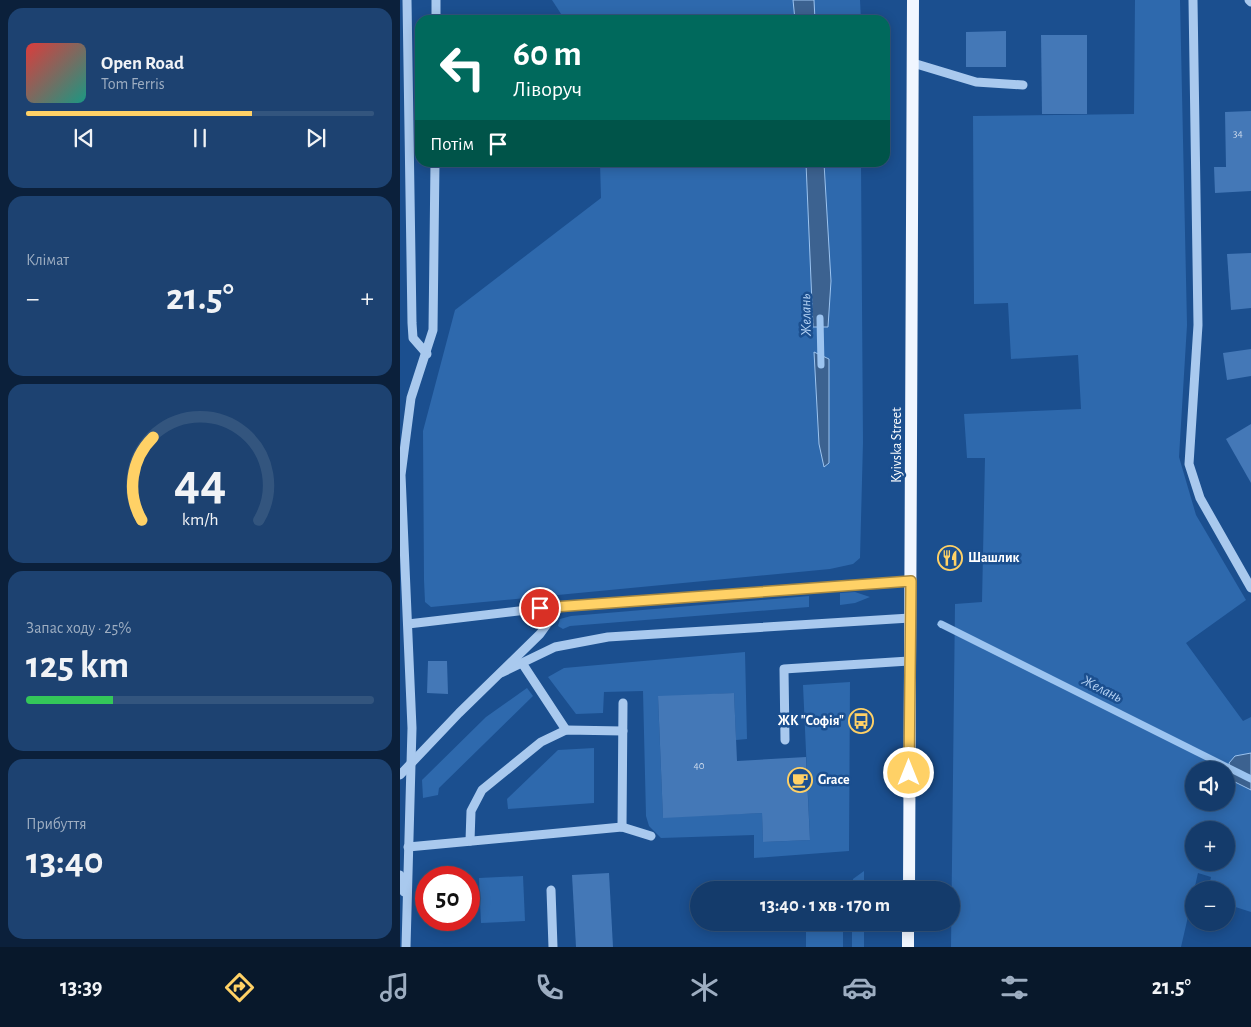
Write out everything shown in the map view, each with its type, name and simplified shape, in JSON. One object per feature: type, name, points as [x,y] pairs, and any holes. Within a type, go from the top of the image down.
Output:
[{"type":"main road","name":"Kyivska Street","points":[[909,881],[913,0]]},
{"type":"main road","points":[[908,931],[908,947]]},
{"type":"street","points":[[407,0],[412,322],[413,338],[426,354]]},
{"type":"street","points":[[436,0],[436,15]]},
{"type":"street","points":[[1193,0],[1198,325],[1189,464],[1200,498],[1251,588]]},
{"type":"street","points":[[913,63],[976,82],[1023,85]]},
{"type":"street","points":[[406,947],[412,762],[401,452],[411,398],[434,330],[435,167]]},
{"type":"street","points":[[408,624],[560,606],[911,581]]},
{"type":"street","points":[[400,775],[459,713],[540,634],[560,606]]},
{"type":"street","points":[[502,673],[555,647],[608,637],[910,618]]},
{"type":"street","points":[[785,740],[784,669],[909,661]]},
{"type":"street","points":[[522,663],[566,730]]},
{"type":"street","points":[[622,827],[623,702]]},
{"type":"street","points":[[470,841],[471,811],[482,790],[540,742],[566,730],[623,731]]},
{"type":"street","points":[[400,768],[412,762]]},
{"type":"street","points":[[408,847],[622,827],[652,836]]},
{"type":"street","points":[[400,875],[406,904]]},
{"type":"street","points":[[551,890],[553,947]]},
{"type":"shaded area","points":[[552,0],[860,0],[861,15],[562,15]]},
{"type":"shaded area","points":[[793,0],[814,0],[815,15],[794,15]]},
{"type":"shaded area","points":[[1135,0],[1180,0],[1187,325],[1179,457],[1196,515],[1246,600],[1186,643],[1243,721],[1251,717],[1251,753],[1235,756],[1235,761],[1185,761],[1185,811],[1235,811],[1235,782],[1251,790],[1251,912],[1235,907],[1235,881],[1210,881],[1211,877],[1198,873],[1196,881],[1185,881],[1185,930],[1181,947],[951,947],[951,931],[960,931],[960,881],[952,881],[955,604],[982,602],[985,458],[967,458],[964,414],[1081,409],[1078,355],[1011,359],[1008,303],[974,304],[973,116],[1134,114]]},
{"type":"shaded area","points":[[600,167],[861,167],[863,442],[860,558],[853,564],[830,569],[431,607],[425,602],[423,431],[455,310],[601,198]]},
{"type":"shaded area","points":[[806,167],[824,167],[831,281],[828,327],[813,327]]},
{"type":"shaded area","points":[[814,352],[829,359],[829,463],[824,467],[819,444]]},
{"type":"shaded area","points":[[855,592],[870,597],[855,603],[840,605],[840,593]]},
{"type":"shaded area","points":[[809,596],[809,607],[570,626],[563,629],[558,626],[560,619],[571,616]]},
{"type":"shaded area","points":[[745,652],[747,739],[736,740],[734,693],[658,697],[663,817],[762,813],[763,842],[810,840],[803,685],[850,682],[849,851],[754,858],[754,835],[661,838],[649,826],[646,816],[643,691],[604,692],[603,713],[576,714],[548,677],[564,668]]},
{"type":"shaded area","points":[[527,688],[533,696],[439,788],[438,795],[423,798],[422,780],[486,717]]},
{"type":"shaded area","points":[[594,748],[594,803],[508,809],[507,799],[558,750]]},
{"type":"shaded area","points":[[1251,753],[1251,790],[1235,782],[1235,761],[1231,761],[1235,756]]},
{"type":"shaded area","points":[[864,871],[864,881],[853,881]]},
{"type":"shaded area","points":[[523,876],[525,921],[481,923],[480,878]]},
{"type":"shaded area","points":[[806,931],[843,931],[843,947],[806,947]]},
{"type":"shaded area","points":[[852,931],[864,931],[864,947],[852,947]]},
{"type":"building","points":[[1006,31],[1006,67],[966,67],[966,32]]},
{"type":"building","points":[[1041,35],[1087,35],[1087,114],[1042,114]]},
{"type":"building","points":[[1251,111],[1251,191],[1215,193],[1214,167],[1226,167],[1225,112]]},
{"type":"building","points":[[1251,253],[1251,308],[1231,310],[1227,254]]},
{"type":"building","points":[[1251,349],[1251,376],[1227,380],[1223,353]]},
{"type":"building","points":[[1251,424],[1251,483],[1226,439]]},
{"type":"building","points":[[428,661],[447,661],[448,694],[427,693]]},
{"type":"building","points":[[734,693],[737,761],[806,757],[810,840],[763,842],[762,813],[663,818],[658,696]]},
{"type":"building","points":[[609,873],[613,947],[576,947],[572,875]]},
{"type":"waterway","name":"Желань","points":[[820,318],[821,365]]},
{"type":"waterway","name":"Желань","points":[[941,624],[1251,779]]},
{"type":"place","name":"Шашлик","points":[[950,558]]},
{"type":"place","name":"ЖК \"Софія\"","points":[[861,721]]},
{"type":"place","name":"Grace","points":[[800,780]]},
{"type":"route","points":[[540,608],[833,585],[911,581],[909,773]]}]
